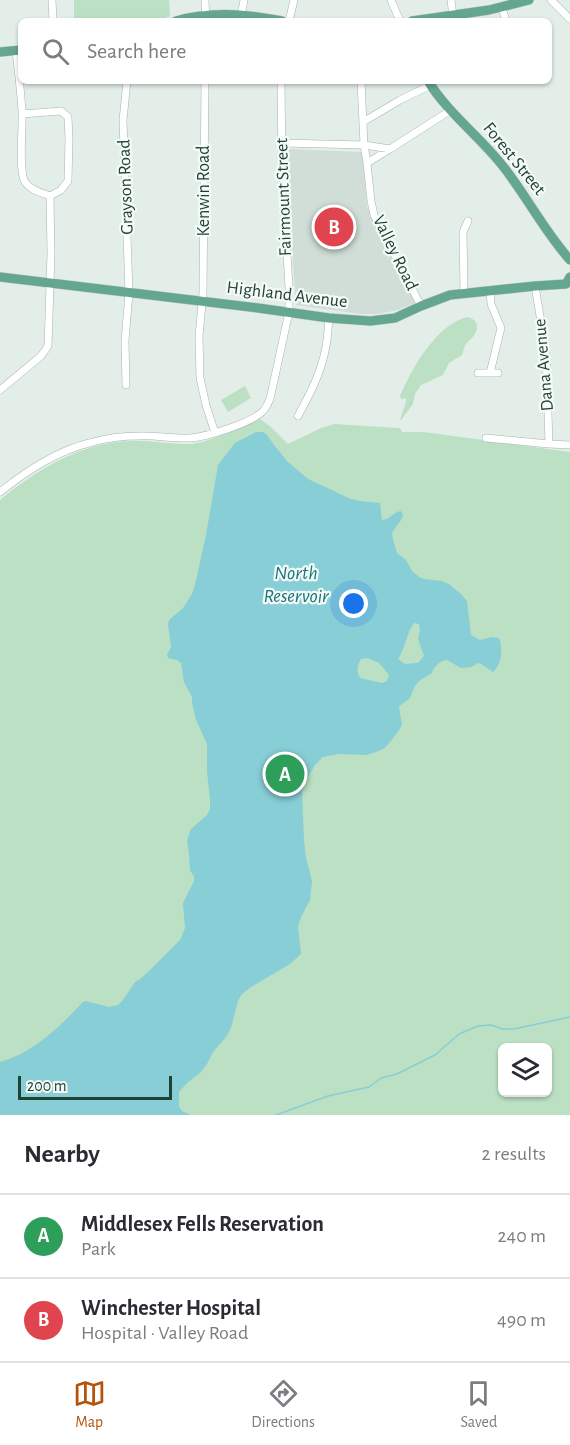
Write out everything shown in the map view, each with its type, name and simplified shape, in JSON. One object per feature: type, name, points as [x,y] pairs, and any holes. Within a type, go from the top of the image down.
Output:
[{"type":"main road","points":[[437,18],[502,8],[530,0]]},
{"type":"main road","points":[[206,18],[241,15],[260,18]]},
{"type":"main road","points":[[0,52],[18,50]]},
{"type":"main road","name":"Forest Street","points":[[430,84],[500,162],[559,248],[570,260]]},
{"type":"main road","name":"Highland Avenue","points":[[0,277],[328,318],[370,321],[395,318],[450,295],[569,281]]},
{"type":"street","points":[[52,0],[53,18]]},
{"type":"street","points":[[205,0],[206,18]]},
{"type":"street","points":[[241,15],[244,0]]},
{"type":"street","points":[[290,18],[294,0]]},
{"type":"street","points":[[391,0],[399,18]]},
{"type":"street","points":[[451,0],[453,16]]},
{"type":"street","points":[[551,0],[570,19]]},
{"type":"street","points":[[502,8],[505,18]]},
{"type":"street","points":[[20,84],[22,173],[25,183],[34,190],[50,196],[61,190],[68,181],[68,117],[61,111],[22,114]]},
{"type":"street","name":"Grayson Road","points":[[126,385],[125,341],[129,293],[123,120],[127,84]]},
{"type":"street","name":"Kenwin Road","points":[[205,84],[200,378],[216,433]]},
{"type":"street","name":"Fairmount Street","points":[[216,433],[263,411],[270,399],[289,312],[280,84]]},
{"type":"street","name":"Valley Road","points":[[361,84],[364,145],[374,215],[421,306]]},
{"type":"street","points":[[363,122],[427,84]]},
{"type":"street","points":[[367,163],[451,110]]},
{"type":"street","points":[[282,143],[364,145],[390,149]]},
{"type":"street","points":[[0,390],[41,356],[48,346],[50,196]]},
{"type":"street","points":[[464,293],[463,232],[468,221]]},
{"type":"street","name":"Dana Avenue","points":[[535,286],[546,352],[549,444]]},
{"type":"street","points":[[478,373],[494,373],[501,328],[491,304],[490,291]]},
{"type":"street","points":[[298,416],[311,392],[319,370],[326,346],[328,318]]},
{"type":"street","points":[[0,492],[46,460],[93,442],[139,436],[190,438],[216,433]]},
{"type":"street","points":[[486,438],[570,445]]},
{"type":"shaded area","points":[[287,149],[362,152],[367,206],[415,303],[398,310],[377,314],[296,305]]},
{"type":"green space","points":[[74,0],[169,0],[170,16],[164,18],[74,18]]},
{"type":"green space","points":[[467,317],[476,322],[477,327],[473,337],[465,345],[462,355],[449,363],[443,375],[421,385],[415,394],[413,404],[400,420],[406,398],[401,399],[400,396],[418,361],[435,338],[445,329]]},
{"type":"green space","points":[[245,386],[251,398],[228,412],[221,400]]},
{"type":"green space","points":[[260,419],[288,444],[334,424],[400,428],[402,432],[424,432],[570,452],[570,1115],[0,1115],[0,500],[45,468],[95,446],[131,441],[191,444],[216,437]]},
{"type":"water","name":"North Reservoir","points":[[256,432],[263,432],[287,461],[308,479],[351,499],[380,503],[382,520],[401,511],[403,515],[392,535],[397,553],[406,560],[412,571],[419,577],[449,584],[461,594],[467,601],[471,635],[480,640],[499,638],[500,661],[493,672],[478,663],[471,667],[461,668],[447,660],[440,663],[432,673],[418,683],[410,698],[399,707],[402,725],[386,747],[366,755],[339,754],[323,757],[315,765],[302,792],[306,858],[312,881],[310,900],[298,926],[301,954],[290,964],[242,994],[226,1037],[213,1052],[201,1072],[179,1092],[179,1106],[182,1111],[191,1115],[0,1115],[0,1062],[13,1058],[35,1045],[83,1002],[109,1007],[118,1005],[135,982],[180,940],[185,928],[183,903],[194,881],[190,870],[187,840],[191,829],[207,815],[210,809],[207,744],[196,720],[192,697],[184,682],[181,663],[168,658],[167,655],[171,647],[168,624],[192,594],[206,535],[218,465],[235,443]],"holes":[[[414,623],[419,624],[418,639],[424,656],[418,663],[405,664],[398,659]],[[367,658],[379,663],[389,675],[387,681],[382,683],[360,678],[359,664],[361,659]]]},
{"type":"waterway","points":[[276,1115],[328,1096],[369,1087],[381,1078],[397,1074],[435,1055],[459,1034],[478,1026],[491,1025],[502,1029],[514,1029],[570,1017]]},
{"type":"place","name":"Winchester Hospital","points":[[334,227]]},
{"type":"place","name":"Middlesex Fells Reservation","points":[[285,774]]}]
